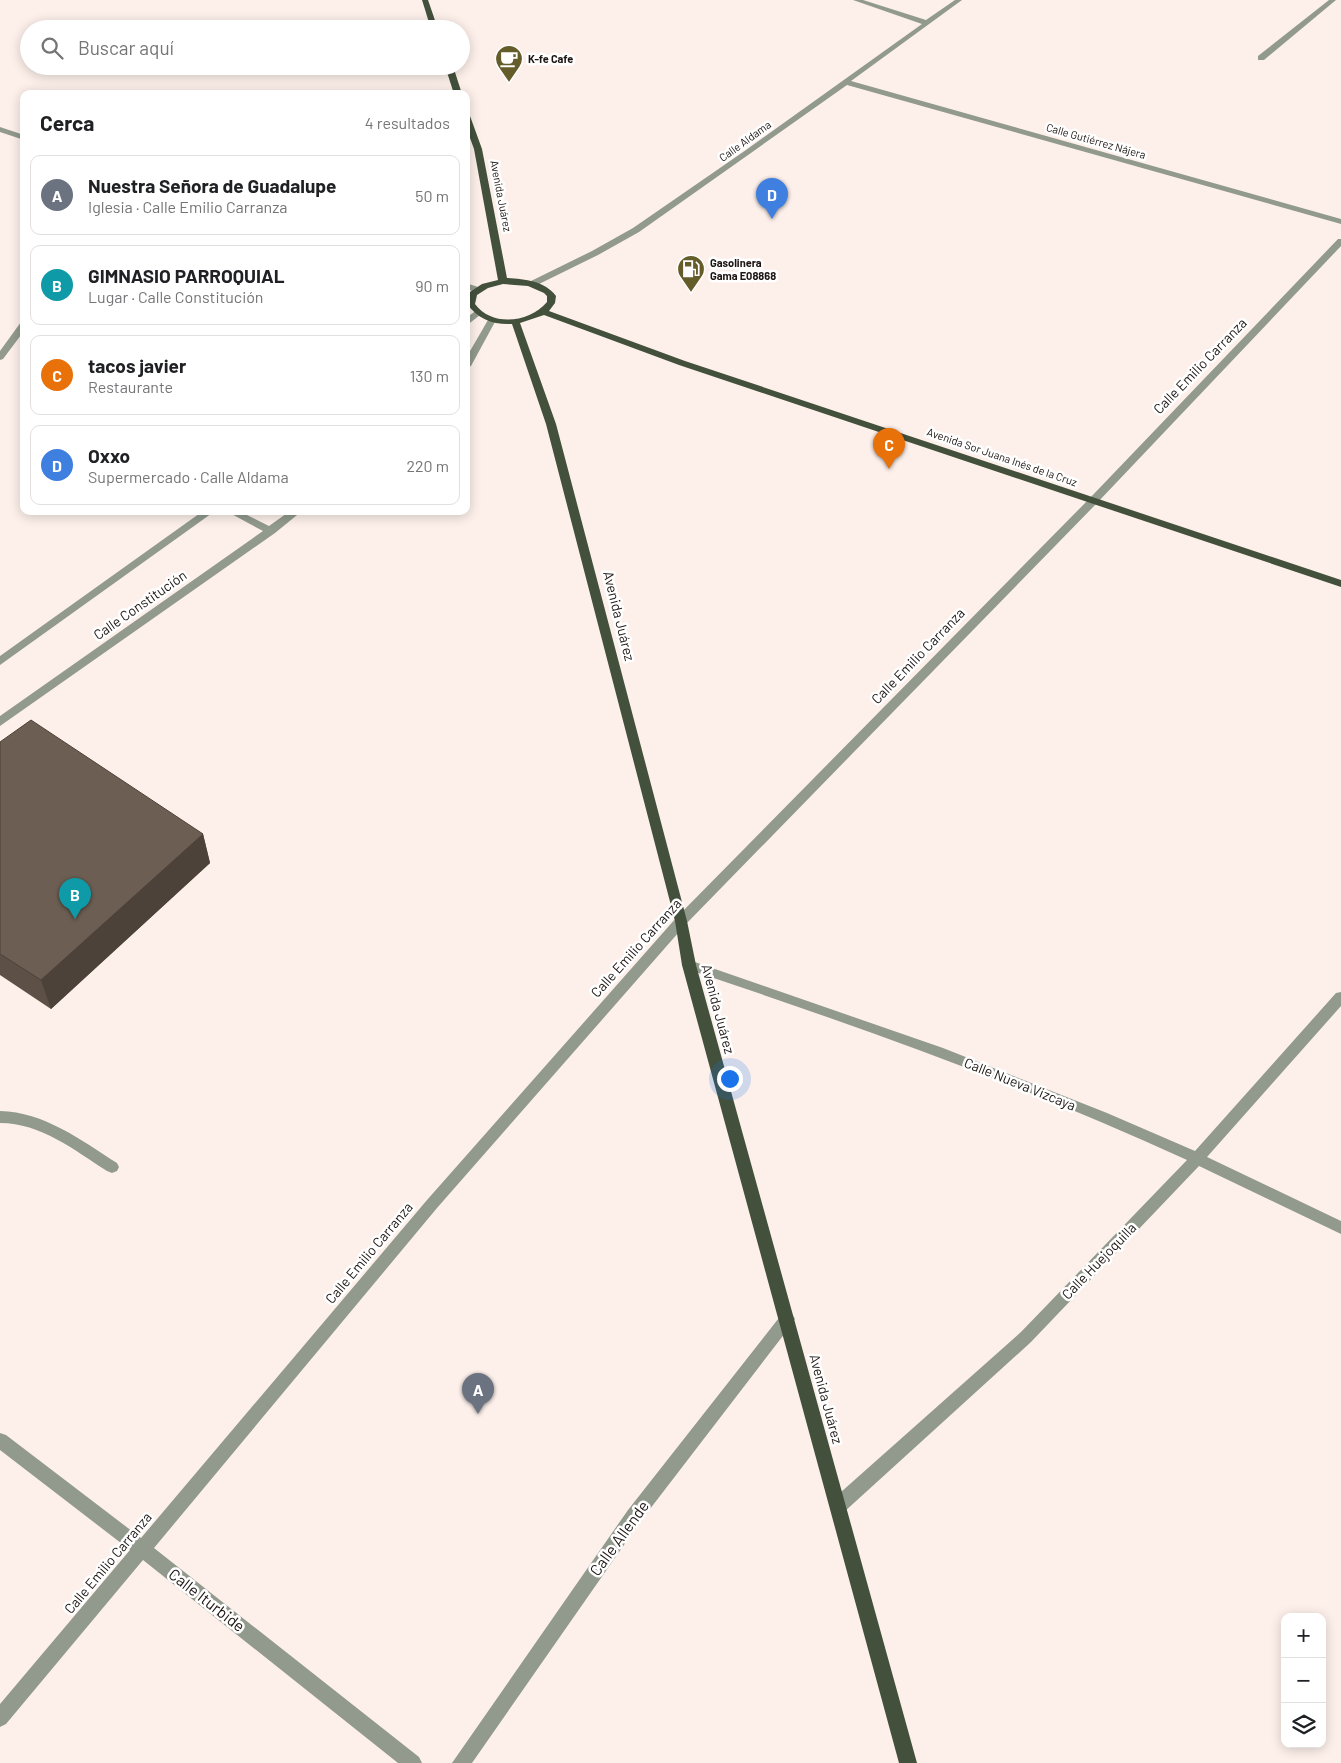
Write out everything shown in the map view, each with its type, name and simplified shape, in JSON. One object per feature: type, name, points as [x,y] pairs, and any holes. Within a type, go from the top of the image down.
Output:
[{"type":"main road","points":[[425,0],[433,20]]},
{"type":"main road","points":[[452,75],[457,90]]},
{"type":"main road","name":"Avenida Juárez","points":[[470,127],[478,149],[503,281]]},
{"type":"main road","points":[[513,280],[534,283],[549,293],[551,300],[549,306],[543,312],[526,320],[492,320],[477,313],[471,304],[473,294],[478,290],[503,281],[513,280]]},
{"type":"main road","name":"Avenida Sor Juana Inés de la Cruz","points":[[543,312],[682,363],[1341,584]]},
{"type":"main road","name":"Avenida Juárez","points":[[515,321],[552,424],[681,921],[689,965],[908,1763]]},
{"type":"street","points":[[856,0],[927,23]]},
{"type":"street","name":"Calle Aldama","points":[[534,283],[595,253],[636,230],[696,190],[959,0]]},
{"type":"street","points":[[1261,58],[1333,0]]},
{"type":"street","name":"Calle Gutiérrez Nájera","points":[[845,82],[1341,222]]},
{"type":"street","points":[[0,129],[20,137]]},
{"type":"street","points":[[0,141],[11,134]]},
{"type":"street","name":"Calle Emilio Carranza","points":[[0,1718],[432,1204],[681,921],[1093,501],[1341,241]]},
{"type":"street","points":[[470,287],[478,290]]},
{"type":"street","points":[[470,319],[477,313]]},
{"type":"street","points":[[470,359],[492,320]]},
{"type":"street","points":[[0,357],[20,330]]},
{"type":"street","points":[[0,661],[204,515]]},
{"type":"street","points":[[239,515],[271,530]]},
{"type":"street","name":"Calle Constitución","points":[[0,722],[292,515]]},
{"type":"street","name":"Calle Nueva Vizcaya","points":[[689,965],[875,1028],[994,1072],[1198,1158],[1341,1228]]},
{"type":"street","name":"Calle Huejoquilla","points":[[838,1506],[1026,1337],[1198,1158],[1341,997]]},
{"type":"street","points":[[0,1117],[22,1120],[51,1130],[112,1167]]},
{"type":"street","name":"Calle Allende","points":[[461,1763],[634,1516],[787,1319]]},
{"type":"street","name":"Calle Iturbide","points":[[0,1440],[141,1548],[412,1763]]},
{"type":"building","points":[[31,720],[203,834],[41,980],[0,954],[0,742]]},
{"type":"place","name":"K-fe Cafe","points":[[509,83]]},
{"type":"place","name":"Oxxo","points":[[772,219]]},
{"type":"place","name":"Gasolinera Gama E08868","points":[[691,293]]},
{"type":"place","name":"tacos javier","points":[[889,469]]},
{"type":"place","name":"GIMNASIO PARROQUIAL","points":[[75,919]]},
{"type":"place","name":"Nuestra Señora de Guadalupe","points":[[478,1414]]}]
